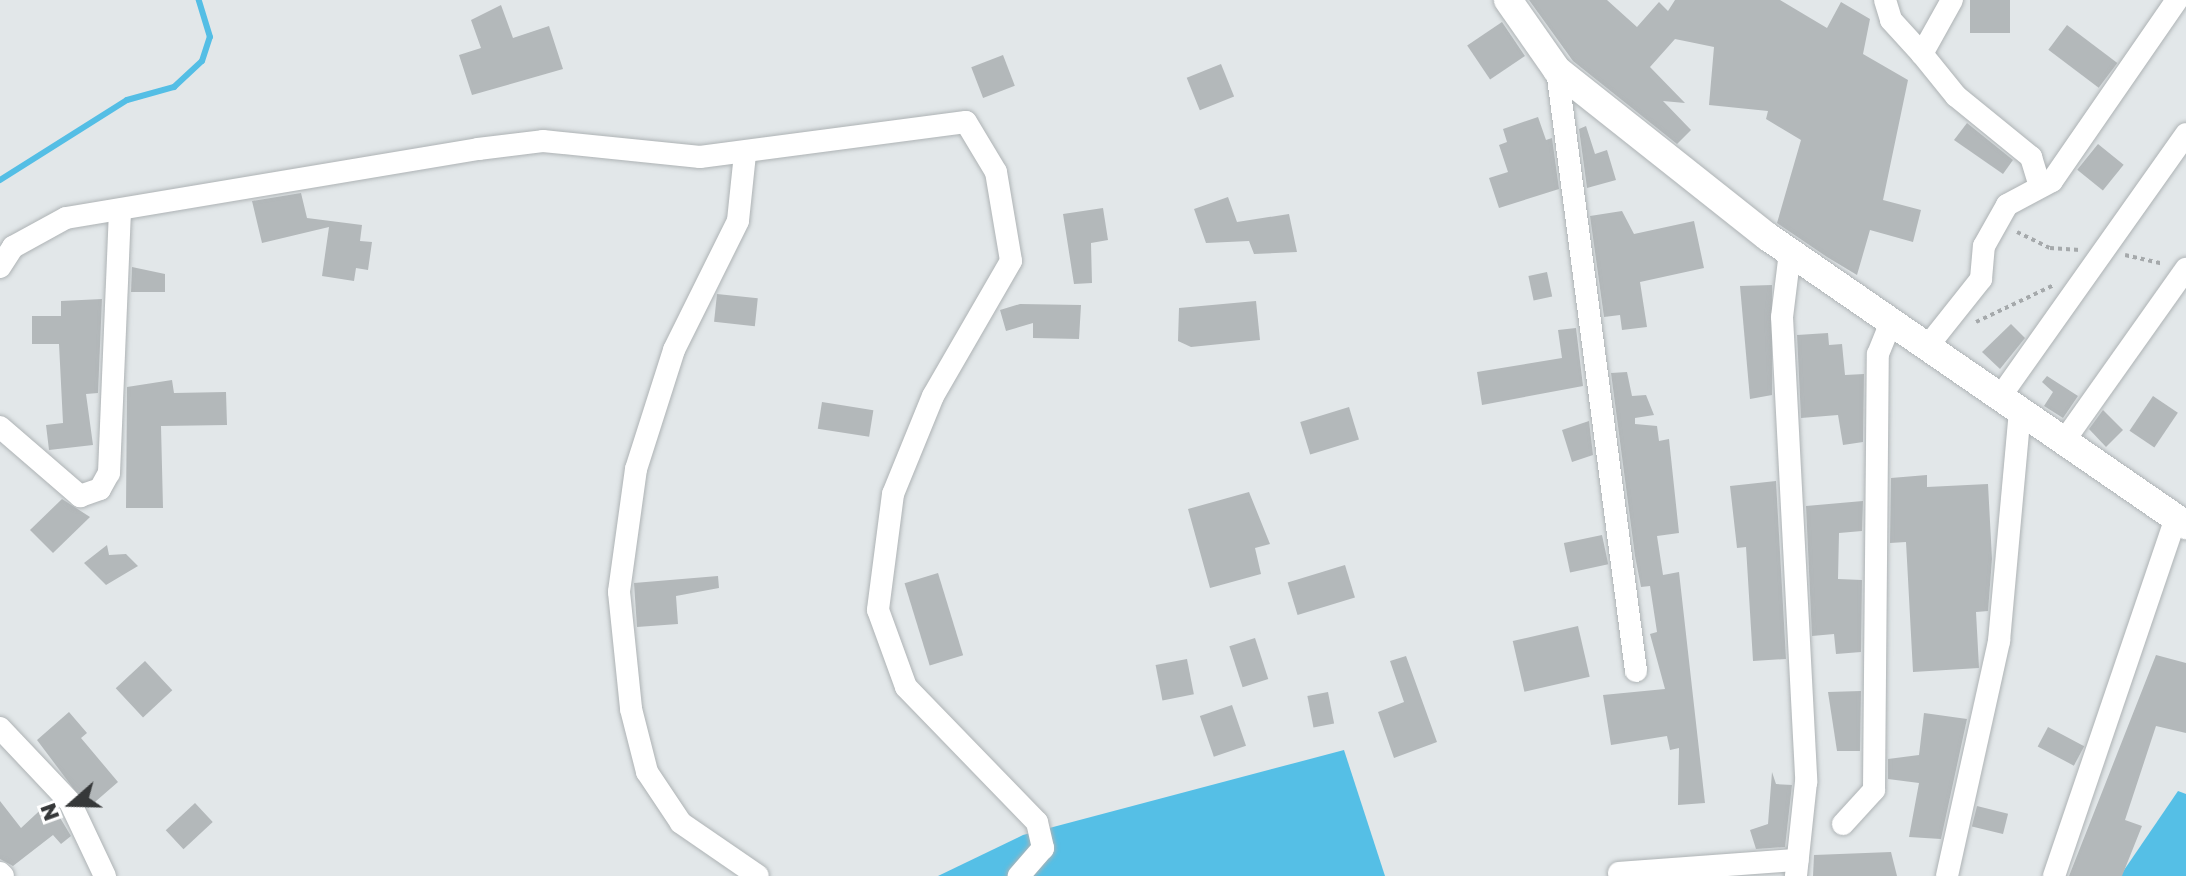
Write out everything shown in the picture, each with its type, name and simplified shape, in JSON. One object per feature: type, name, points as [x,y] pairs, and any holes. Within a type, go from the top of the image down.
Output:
[{"type":"street","points":[[1508,0],[1557,70],[1790,252],[2181,522],[2054,876]]},
{"type":"street","points":[[1885,0],[1891,20],[1956,96],[2031,157],[2039,184]]},
{"type":"street","points":[[1922,54],[1952,0]]},
{"type":"street","points":[[1927,347],[1981,279],[1984,246],[2007,205],[2039,184],[2052,181],[2177,0]]},
{"type":"street","points":[[1557,70],[1636,671]]},
{"type":"street","points":[[0,267],[13,247],[43,229],[120,211],[543,141],[700,157],[745,154],[966,122],[996,172],[1011,261],[933,396],[893,494],[878,610],[906,687],[1037,822],[1043,848],[1019,876]]},
{"type":"street","points":[[1947,876],[1999,641],[2010,404],[2081,282],[2186,134]]},
{"type":"street","points":[[745,154],[738,221],[674,350],[636,469],[619,592],[631,709],[647,772],[681,823],[758,876]]},
{"type":"street","points":[[0,427],[80,496],[100,489],[109,473],[120,211]]},
{"type":"street","points":[[1619,873],[1797,868],[1806,782],[1782,317],[1790,252]]},
{"type":"street","points":[[2064,441],[2185,272]]},
{"type":"street","points":[[1843,824],[1874,790],[1878,354],[1891,322]]},
{"type":"street","points":[[0,728],[70,802],[105,876]]},
{"type":"path","points":[[1967,326],[2046,285],[2081,282]]},
{"type":"shaded area","points":[[1344,750],[1385,876],[938,876],[1023,835]]},
{"type":"shaded area","points":[[2178,791],[2186,794],[2186,876],[2120,876]]},
{"type":"building","points":[[1529,0],[1607,0],[1637,27],[1659,2],[1668,11],[1675,0],[1780,0],[1827,28],[1841,2],[1870,19],[1863,54],[1908,80],[1883,200],[1921,210],[1913,242],[1870,230],[1857,275],[1777,223],[1801,140],[1766,119],[1768,111],[1709,105],[1714,47],[1675,39],[1650,67],[1685,103],[1663,101],[1691,130],[1677,144],[1573,61]]},
{"type":"building","points":[[1970,0],[2010,0],[2010,33],[1970,33]]},
{"type":"building","points":[[501,5],[513,38],[549,26],[563,69],[472,95],[459,55],[481,48],[471,20]]},
{"type":"building","points":[[1502,22],[1525,56],[1490,79],[1467,45]]},
{"type":"building","points":[[2067,25],[2117,63],[2099,88],[2048,50]]},
{"type":"building","points":[[1003,55],[1015,86],[983,98],[971,67]]},
{"type":"building","points":[[1221,64],[1234,96],[1200,110],[1187,78]]},
{"type":"building","points":[[1538,117],[1546,140],[1552,138],[1559,189],[1499,208],[1489,178],[1508,172],[1499,145],[1507,142],[1503,129]]},
{"type":"building","points":[[1967,123],[2013,160],[2003,174],[1954,140]]},
{"type":"building","points":[[1586,126],[1595,154],[1607,150],[1616,180],[1587,188],[1579,129]]},
{"type":"building","points":[[2098,144],[2124,165],[2103,190],[2077,170]]},
{"type":"building","points":[[301,193],[307,218],[362,225],[360,241],[372,242],[368,270],[356,268],[354,281],[322,276],[329,227],[262,243],[252,201]]},
{"type":"building","points":[[1228,197],[1237,222],[1289,214],[1297,252],[1254,254],[1249,241],[1206,243],[1194,209]]},
{"type":"building","points":[[1103,208],[1108,240],[1091,243],[1092,283],[1074,284],[1063,214]]},
{"type":"building","points":[[1622,211],[1634,234],[1694,221],[1704,268],[1640,282],[1647,327],[1622,330],[1620,315],[1604,317],[1590,216]]},
{"type":"building","points":[[132,267],[165,274],[165,292],[131,292]]},
{"type":"building","points":[[1547,272],[1552,296],[1534,300],[1528,276]]},
{"type":"building","points":[[1772,285],[1772,395],[1750,399],[1740,286]]},
{"type":"building","points":[[717,294],[758,298],[755,326],[714,322]]},
{"type":"building","points":[[102,299],[98,393],[86,394],[93,445],[49,450],[46,425],[63,423],[59,344],[32,344],[32,316],[61,316],[61,301]]},
{"type":"building","points":[[1256,301],[1260,340],[1191,347],[1178,341],[1179,308]]},
{"type":"building","points":[[1020,304],[1081,305],[1079,339],[1033,338],[1033,323],[1006,331],[1000,310]]},
{"type":"building","points":[[2011,324],[2025,338],[2000,369],[1982,352]]},
{"type":"building","points":[[1576,328],[1583,386],[1482,405],[1477,372],[1562,358],[1558,330]]},
{"type":"building","points":[[1828,333],[1829,345],[1842,344],[1845,375],[1864,374],[1863,442],[1843,445],[1838,415],[1801,418],[1797,335]]},
{"type":"building","points":[[1627,372],[1632,396],[1646,395],[1654,415],[1635,418],[1635,424],[1657,426],[1659,441],[1669,439],[1679,533],[1657,536],[1663,575],[1679,572],[1705,803],[1678,805],[1679,748],[1670,750],[1667,736],[1611,745],[1603,695],[1665,689],[1650,634],[1657,632],[1650,586],[1641,587],[1635,556],[1611,373]]},
{"type":"building","points":[[2047,376],[2078,396],[2063,418],[2044,406],[2053,392],[2042,382]]},
{"type":"building","points":[[172,380],[174,393],[226,392],[227,425],[161,426],[163,508],[126,508],[127,387]]},
{"type":"building","points":[[2153,396],[2178,413],[2154,448],[2130,431]]},
{"type":"building","points":[[822,402],[873,410],[869,437],[818,429]]},
{"type":"building","points":[[1349,407],[1359,440],[1310,454],[1300,422]]},
{"type":"building","points":[[2103,410],[2123,430],[2106,447],[2089,429]]},
{"type":"building","points":[[1589,421],[1593,455],[1572,462],[1562,430]]},
{"type":"building","points":[[1927,475],[1927,487],[1988,484],[1992,559],[1988,611],[1976,612],[1979,668],[1913,672],[1906,542],[1890,543],[1891,478]]},
{"type":"building","points":[[1776,481],[1786,659],[1753,661],[1746,547],[1737,548],[1730,486]]},
{"type":"building","points":[[1249,492],[1270,544],[1255,548],[1261,574],[1210,588],[1188,509]]},
{"type":"building","points":[[62,499],[90,517],[53,553],[30,530]]},
{"type":"building","points":[[1863,501],[1862,531],[1839,533],[1838,579],[1862,580],[1861,652],[1836,654],[1834,634],[1812,636],[1806,506]]},
{"type":"building","points":[[1602,535],[1608,564],[1570,572],[1564,543]]},
{"type":"building","points":[[107,545],[109,555],[126,554],[138,566],[106,585],[84,563]]},
{"type":"building","points":[[1345,565],[1355,598],[1298,615],[1288,583]]},
{"type":"building","points":[[938,573],[963,655],[930,665],[905,583]]},
{"type":"building","points":[[718,576],[719,588],[676,596],[678,624],[637,627],[634,583]]},
{"type":"building","points":[[1578,626],[1590,677],[1524,692],[1513,641]]},
{"type":"building","points":[[1255,638],[1268,679],[1243,687],[1229,646]]},
{"type":"building","points":[[2156,655],[2186,663],[2186,733],[2156,726],[2125,820],[2142,826],[2122,876],[2069,876]]},
{"type":"building","points":[[1406,656],[1437,742],[1394,758],[1378,712],[1404,702],[1390,661]]},
{"type":"building","points":[[1187,659],[1194,694],[1162,700],[1156,665]]},
{"type":"building","points":[[145,661],[172,690],[143,718],[116,688]]},
{"type":"building","points":[[1861,691],[1860,751],[1837,751],[1828,692]]},
{"type":"building","points":[[1328,692],[1334,723],[1313,727],[1307,696]]},
{"type":"building","points":[[1232,705],[1246,746],[1214,757],[1200,716]]},
{"type":"building","points":[[69,712],[87,733],[81,738],[118,782],[88,808],[37,740]]},
{"type":"building","points":[[1924,713],[1967,719],[1941,839],[1909,837],[1919,783],[1888,779],[1888,759],[1919,755]]},
{"type":"building","points":[[2048,727],[2084,746],[2074,766],[2038,746]]},
{"type":"building","points":[[1772,772],[1776,784],[1792,785],[1785,847],[1756,849],[1750,830],[1768,824]]},
{"type":"building","points":[[0,801],[21,828],[50,801],[71,836],[61,844],[53,835],[13,866],[0,859]]},
{"type":"building","points":[[195,803],[213,822],[183,849],[166,830]]},
{"type":"building","points":[[1977,806],[2008,814],[2003,834],[1972,826]]},
{"type":"building","points":[[1891,852],[1897,876],[1813,876],[1814,855]]},
{"type":"waterway","points":[[0,180],[127,100],[174,87],[202,61],[210,37],[199,0]]}]
